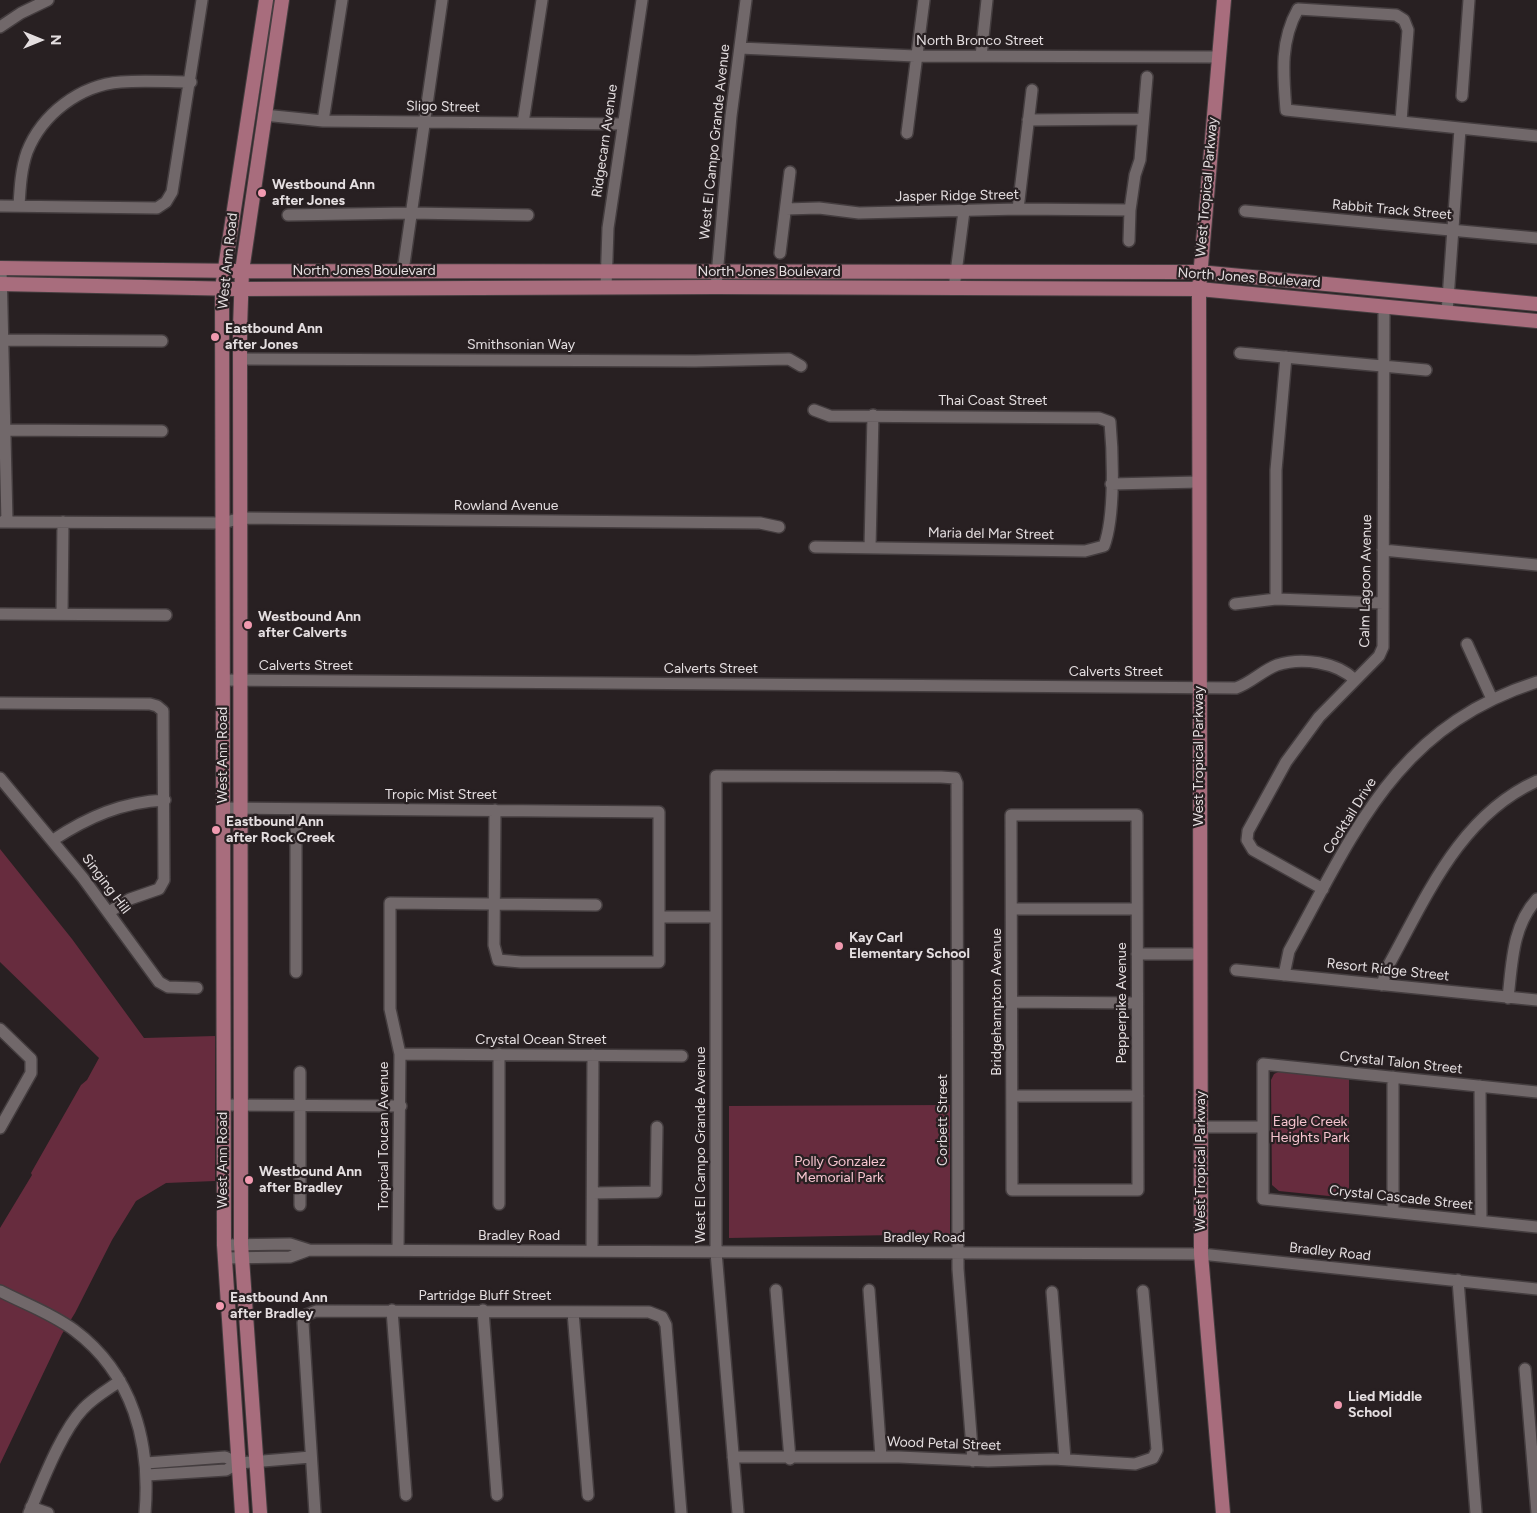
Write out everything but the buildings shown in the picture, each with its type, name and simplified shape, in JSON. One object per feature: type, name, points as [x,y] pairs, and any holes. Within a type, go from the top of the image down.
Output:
[{"type":"main road","name":"West Ann Road","points":[[260,1513],[242,1251],[240,1105],[242,681],[232,520],[222,288],[266,0]]},
{"type":"main road","name":"West Ann Road","points":[[242,1513],[224,1251],[223,680],[240,359],[242,271],[282,0]]},
{"type":"main road","name":"West Tropical Parkway","points":[[1223,1513],[1201,1254],[1199,290],[1224,0]]},
{"type":"main road","points":[[256,67],[260,96],[259,109],[264,115]]},
{"type":"main road","name":"North Jones Boulevard","points":[[1,268],[242,271],[1200,272],[1537,304]]},
{"type":"main road","name":"North Jones Boulevard","points":[[1,284],[241,289],[716,287],[1199,290],[1537,321]]},
{"type":"street","points":[[0,27],[21,13],[48,0]]},
{"type":"street","points":[[0,206],[157,208],[166,202],[172,192],[191,82],[202,0]]},
{"type":"street","points":[[323,121],[342,0]]},
{"type":"street","points":[[403,271],[442,0]]},
{"type":"street","points":[[523,123],[542,0]]},
{"type":"street","name":"Ridgecarn Avenue","points":[[606,287],[608,228],[642,0]]},
{"type":"street","name":"West El Campo Grande Avenue","points":[[716,287],[731,116],[746,0]]},
{"type":"street","points":[[907,133],[915,56],[924,0]]},
{"type":"street","points":[[982,56],[987,0]]},
{"type":"street","points":[[1462,96],[1469,0]]},
{"type":"street","points":[[1401,121],[1408,30],[1404,20],[1396,15],[1298,9],[1287,28],[1283,77],[1286,110],[1537,136]]},
{"type":"street","name":"North Bronco Street","points":[[740,48],[915,56],[1219,57]]},
{"type":"street","points":[[1129,240],[1130,210],[1135,175],[1140,160],[1147,77]]},
{"type":"street","points":[[19,206],[20,182],[27,154],[33,140],[45,122],[72,98],[88,90],[120,82],[191,82]]},
{"type":"street","points":[[1018,209],[1032,90]]},
{"type":"street","name":"Sligo Street","points":[[264,115],[298,120],[323,121],[623,124]]},
{"type":"street","points":[[1028,120],[1143,119]]},
{"type":"street","points":[[1447,313],[1460,129]]},
{"type":"street","points":[[780,253],[790,172]]},
{"type":"street","name":"Jasper Ridge Street","points":[[786,209],[819,208],[859,213],[1018,209],[1130,210]]},
{"type":"street","points":[[954,288],[964,211]]},
{"type":"street","name":"Rabbit Track Street","points":[[1245,211],[1537,238]]},
{"type":"street","points":[[288,215],[410,213],[528,215]]},
{"type":"street","points":[[1,268],[5,430],[4,522]]},
{"type":"street","name":"Calm Lagoon Avenue","points":[[1323,889],[1253,850],[1247,840],[1248,831],[1286,762],[1319,717],[1379,656],[1383,647],[1384,306]]},
{"type":"street","points":[[3,340],[162,341]]},
{"type":"street","points":[[1240,353],[1426,370]]},
{"type":"street","points":[[1276,599],[1276,470],[1286,357]]},
{"type":"street","name":"Smithsonian Way","points":[[240,359],[695,361],[789,359],[801,366]]},
{"type":"street","name":"Thai Coast Street","points":[[814,410],[830,416],[1099,418],[1110,422],[1111,484]]},
{"type":"street","points":[[870,547],[873,415]]},
{"type":"street","points":[[5,430],[162,431]]},
{"type":"street","points":[[1111,484],[1199,482]]},
{"type":"street","name":"Maria del Mar Street","points":[[815,547],[1086,551],[1104,546],[1108,536],[1111,484]]},
{"type":"street","name":"Rowland Avenue","points":[[4,522],[232,520],[760,523],[779,527]]},
{"type":"street","points":[[62,614],[64,522]]},
{"type":"street","points":[[1383,550],[1537,565]]},
{"type":"street","points":[[1235,604],[1276,599],[1383,603]]},
{"type":"street","points":[[0,614],[166,615]]},
{"type":"street","points":[[1467,644],[1492,699]]},
{"type":"street","name":"Calverts Street","points":[[223,680],[1236,688],[1248,684],[1277,665],[1294,663],[1331,664],[1346,671],[1355,680]]},
{"type":"street","name":"Cocktail Drive","points":[[1284,975],[1289,951],[1323,889],[1368,810],[1396,772],[1426,742],[1451,723],[1492,699],[1537,682]]},
{"type":"street","points":[[0,703],[150,704],[160,708],[164,719],[163,883],[156,890],[130,899],[110,912]]},
{"type":"street","name":"West El Campo Grande Avenue","points":[[716,776],[716,1252],[738,1513]]},
{"type":"street","name":"Corbett Street","points":[[716,776],[955,778],[958,788],[958,1253],[973,1461]]},
{"type":"street","name":"Singing Hill","points":[[0,778],[53,840],[110,912],[159,982],[168,987],[197,988]]},
{"type":"street","points":[[1382,985],[1386,968],[1449,856],[1464,836],[1493,808],[1537,781]]},
{"type":"street","points":[[53,840],[79,823],[106,811],[136,802],[165,800]]},
{"type":"street","name":"Tropic Mist Street","points":[[223,808],[658,812],[660,916]]},
{"type":"street","points":[[296,809],[296,972]]},
{"type":"street","points":[[495,810],[494,953],[498,960],[521,962],[659,962],[660,916],[716,917]]},
{"type":"street","name":"Pepperpike Avenue","points":[[1012,815],[1137,815],[1138,1190]]},
{"type":"street","name":"Bridgehampton Avenue","points":[[1012,815],[1012,1190],[1138,1190]]},
{"type":"street","points":[[1508,998],[1513,949],[1518,932],[1537,899]]},
{"type":"street","name":"Tropical Toucan Avenue","points":[[398,1250],[401,1106],[400,1054],[391,1023],[390,1009],[390,902],[494,903]]},
{"type":"street","points":[[494,903],[596,905]]},
{"type":"street","points":[[1012,909],[1137,909]]},
{"type":"street","points":[[1137,954],[1200,954]]},
{"type":"street","name":"Resort Ridge Street","points":[[1236,970],[1537,1000]]},
{"type":"street","points":[[1012,1002],[1137,1003]]},
{"type":"street","points":[[0,1029],[31,1059],[32,1066],[31,1073],[0,1128]]},
{"type":"street","name":"Crystal Ocean Street","points":[[400,1054],[682,1056]]},
{"type":"street","points":[[499,1054],[499,1204]]},
{"type":"street","points":[[592,1251],[593,1055]]},
{"type":"street","name":"Crystal Talon Street","points":[[1263,1127],[1263,1064],[1537,1092]]},
{"type":"street","points":[[300,1072],[300,1205]]},
{"type":"street","points":[[1393,1077],[1393,1212]]},
{"type":"street","points":[[1480,1086],[1481,1221]]},
{"type":"street","points":[[1012,1096],[1138,1096]]},
{"type":"street","points":[[223,1105],[401,1106]]},
{"type":"street","points":[[593,1193],[656,1192],[657,1127]]},
{"type":"street","points":[[1200,1127],[1263,1127]]},
{"type":"street","name":"Crystal Cascade Street","points":[[1263,1127],[1263,1199],[1537,1227]]},
{"type":"street","name":"Bradley Road","points":[[224,1251],[242,1251],[290,1244],[309,1250],[1201,1254],[1537,1288]]},
{"type":"street","points":[[1458,1280],[1476,1513]]},
{"type":"street","points":[[776,1290],[790,1459]]},
{"type":"street","points":[[869,1290],[881,1457]]},
{"type":"street","points":[[0,1291],[47,1313],[73,1330],[98,1352],[120,1382],[139,1424],[147,1476],[145,1513]]},
{"type":"street","name":"Wood Petal Street","points":[[733,1457],[790,1459],[881,1457],[973,1461],[1065,1460],[1135,1464],[1153,1458],[1157,1450],[1143,1291]]},
{"type":"street","points":[[1052,1292],[1065,1460]]},
{"type":"street","points":[[392,1310],[406,1495]]},
{"type":"street","name":"Partridge Bluff Street","points":[[311,1457],[302,1334],[306,1315],[316,1311],[392,1310],[649,1312],[662,1317],[666,1325],[681,1513]]},
{"type":"street","points":[[483,1310],[497,1495]]},
{"type":"street","points":[[573,1312],[588,1495]]},
{"type":"street","points":[[1525,1369],[1537,1513]]},
{"type":"street","points":[[48,1513],[30,1510],[66,1432],[77,1415],[90,1402],[120,1382]]},
{"type":"street","points":[[146,1463],[225,1457],[239,1463]]},
{"type":"street","points":[[147,1476],[226,1470],[239,1463],[311,1457],[315,1513]]},
{"type":"green space","points":[[0,849],[72,939],[144,1038],[215,1036],[215,1181],[166,1183],[136,1201],[112,1240],[75,1313],[62,1334],[0,1464],[0,1228],[32,1175],[31,1173],[81,1085],[87,1080],[99,1058],[0,962]]},
{"type":"green space","name":"Eagle Creek Heights Park","points":[[1280,1071],[1349,1078],[1349,1198],[1279,1191],[1272,1185],[1271,1080],[1274,1074]]},
{"type":"green space","name":"Polly Gonzalez Memorial Park","points":[[950,1105],[950,1234],[729,1238],[729,1106]]},
{"type":"place","name":"Westbound Ann after Jones","points":[[262,193]]},
{"type":"place","name":"Eastbound Ann after Jones","points":[[215,337]]},
{"type":"place","name":"Westbound Ann after Calverts","points":[[248,625]]},
{"type":"place","name":"Eastbound Ann after Rock Creek","points":[[216,830]]},
{"type":"place","name":"Kay Carl Elementary School","points":[[839,946]]},
{"type":"place","name":"Westbound Ann after Bradley","points":[[249,1180]]},
{"type":"place","name":"Eastbound Ann after Bradley","points":[[220,1306]]},
{"type":"place","name":"Lied Middle School","points":[[1338,1405]]}]
